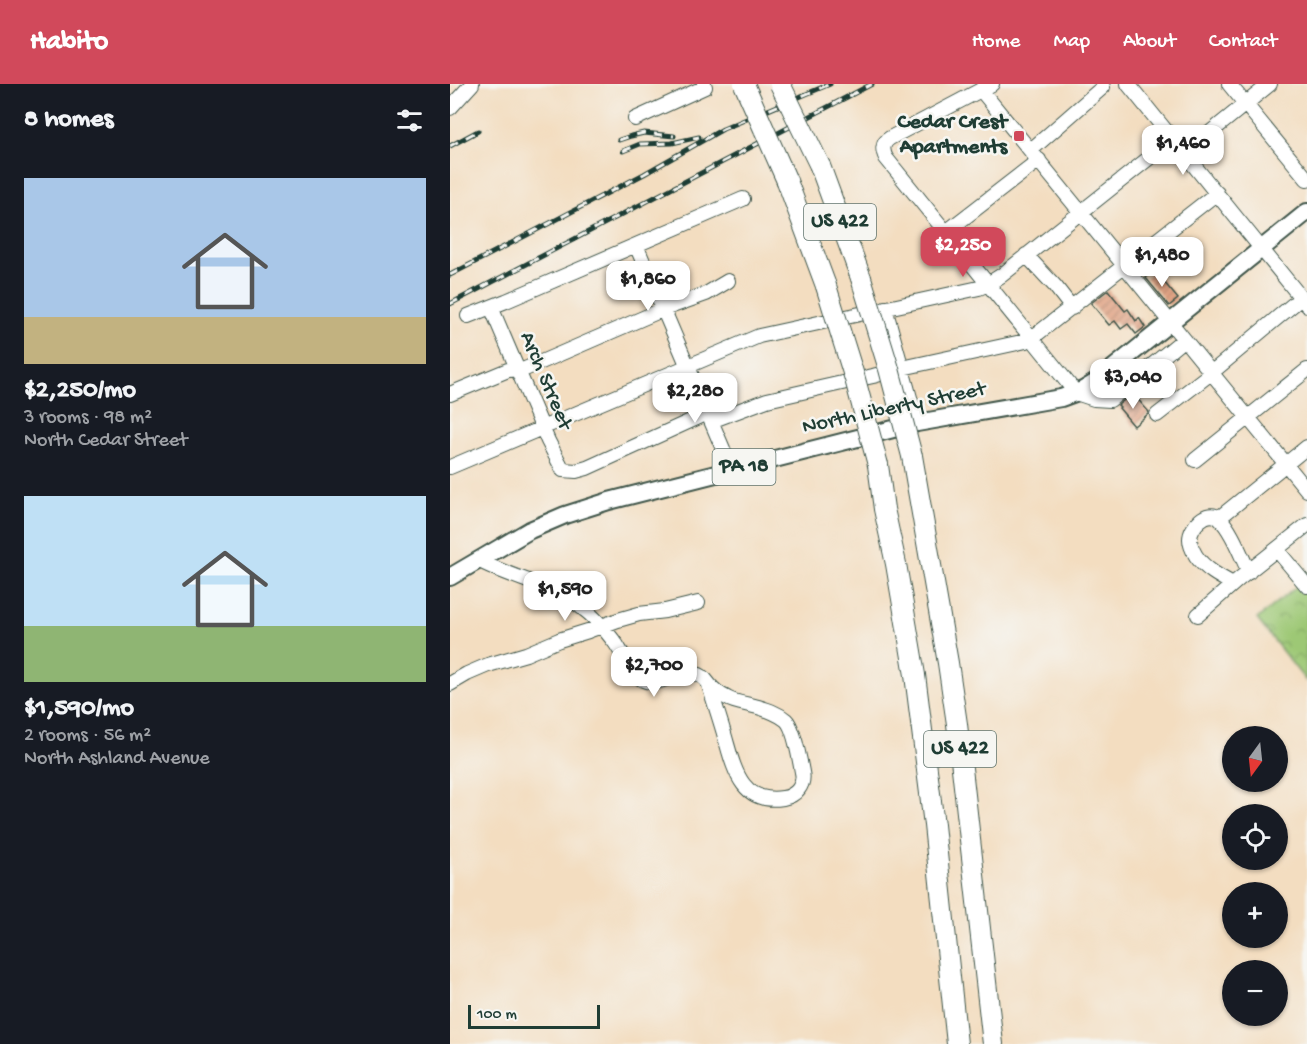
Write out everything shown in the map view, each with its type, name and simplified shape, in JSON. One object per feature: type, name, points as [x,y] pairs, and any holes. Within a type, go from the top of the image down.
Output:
[{"type":"highway","name":"US 422","points":[[744,84],[787,181],[826,286],[855,379],[878,465],[915,675],[934,825],[957,1044]]},
{"type":"highway","name":"US 422","points":[[780,84],[820,166],[861,278],[889,369],[912,456],[940,612],[955,714],[993,1044]]},
{"type":"main road","name":"North Liberty Street","points":[[450,577],[530,530],[609,501],[917,423],[1053,400],[1076,393],[1090,387],[1307,212]]},
{"type":"street","points":[[450,108],[472,84]]},
{"type":"street","points":[[1128,84],[1304,301],[1157,415]]},
{"type":"street","points":[[1229,84],[1307,179]]},
{"type":"street","points":[[1185,153],[1270,84]]},
{"type":"street","points":[[635,119],[705,86]]},
{"type":"street","points":[[1184,339],[1110,400],[1094,399],[1076,393],[886,158],[883,148],[886,140],[987,87],[1035,155],[1307,490]]},
{"type":"street","points":[[946,232],[1035,155],[1103,87]]},
{"type":"street","points":[[450,467],[759,336],[980,288],[1026,255],[1173,139]]},
{"type":"street","points":[[709,417],[767,400],[1026,341],[1072,308],[1216,193]]},
{"type":"street","points":[[468,316],[743,199]]},
{"type":"street","points":[[636,245],[732,470]]},
{"type":"street","points":[[1026,255],[1072,308]]},
{"type":"street","points":[[450,394],[508,370],[525,369],[664,309],[706,294],[728,281]]},
{"type":"street","name":"Arch Street","points":[[491,307],[563,470],[576,471],[587,468],[709,417]]},
{"type":"street","points":[[885,308],[917,423]]},
{"type":"street","points":[[1143,345],[1157,362]]},
{"type":"street","points":[[1117,365],[1132,382]]},
{"type":"street","points":[[1195,460],[1307,370]]},
{"type":"street","points":[[1219,518],[1307,447]]},
{"type":"street","points":[[1233,584],[1206,568],[1196,556],[1190,542],[1192,530],[1204,517],[1219,518],[1229,532],[1249,572]]},
{"type":"street","points":[[1198,615],[1307,525]]},
{"type":"street","points":[[1277,549],[1307,586]]},
{"type":"street","points":[[478,560],[499,571],[569,598],[588,611],[614,641],[640,678],[655,682],[686,672],[701,675],[709,685],[733,766],[741,781],[752,793],[769,799],[786,798],[800,789],[803,778],[795,741],[788,722],[774,712],[729,699],[709,685]]},
{"type":"street","points":[[450,684],[488,665],[526,654],[618,620],[698,603]]},
{"type":"green space","points":[[1301,583],[1307,591],[1306,681],[1257,619]]},
{"type":"building","points":[[1154,270],[1178,299],[1169,306],[1146,278]]},
{"type":"building","points":[[1108,290],[1125,311],[1128,309],[1136,321],[1139,318],[1145,327],[1136,334],[1128,324],[1121,329],[1115,321],[1109,325],[1091,303]]},
{"type":"building","points":[[1134,395],[1149,412],[1134,426],[1118,405]]},
{"type":"railway","points":[[450,275],[644,174],[723,129],[830,84]]},
{"type":"railway","points":[[450,304],[872,84]]},
{"type":"railway","points":[[450,146],[478,131]]},
{"type":"railway","points":[[619,140],[644,133],[674,136]]},
{"type":"railway","points":[[623,151],[640,144],[672,143],[699,137]]},
{"type":"place","name":"Cedar Crest Apartments","points":[[1019,136]]}]
